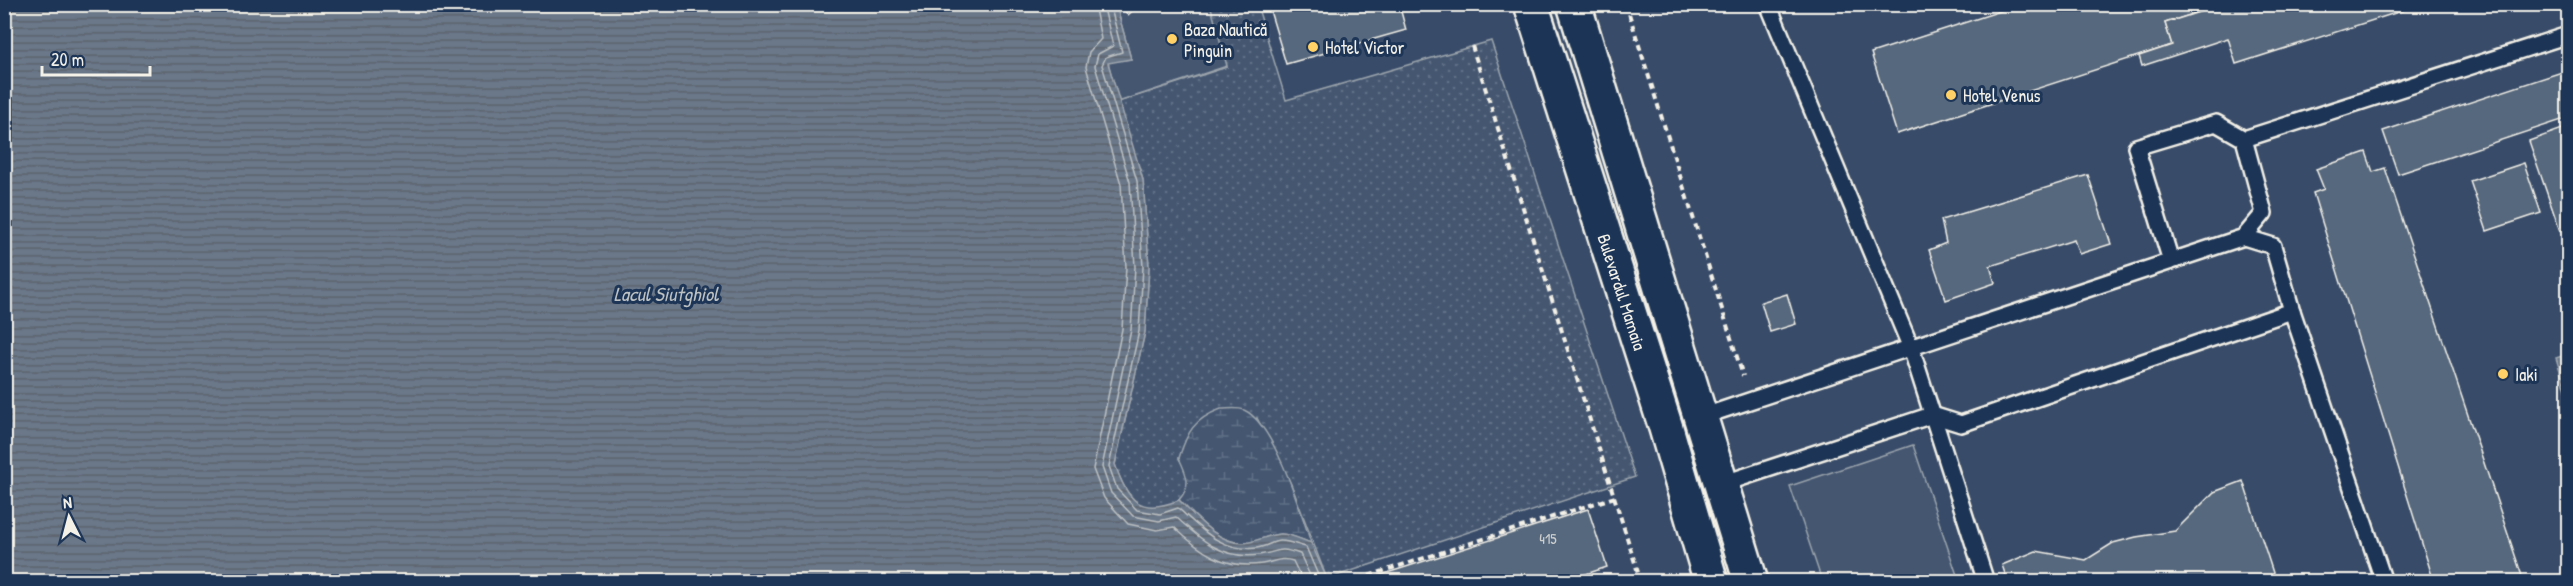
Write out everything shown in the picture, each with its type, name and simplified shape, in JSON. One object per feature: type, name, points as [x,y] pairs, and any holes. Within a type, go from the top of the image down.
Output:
[{"type":"main road","name":"Bulevardul Mamaia","points":[[1531,4],[1666,428],[1705,580]]},
{"type":"main road","points":[[1574,4],[1751,582]]},
{"type":"lane","points":[[1768,4],[1911,348],[1986,582]]},
{"type":"lane","points":[[2244,139],[2568,35]]},
{"type":"lane","points":[[1701,417],[2244,237],[2264,213],[2244,139],[2216,123],[2136,147],[2171,261]]},
{"type":"lane","points":[[2244,237],[2273,246],[2292,311],[2384,582]]},
{"type":"lane","points":[[1722,484],[1932,415],[1961,424],[2292,311]]},
{"type":"path","points":[[1626,4],[1750,401]]},
{"type":"path","points":[[1472,46],[1641,582]]},
{"type":"path","points":[[1349,582],[1615,497]]},
{"type":"shaded area","points":[[1116,4],[2568,5],[2568,581],[1328,581],[1311,543],[1240,543],[1115,465],[1145,332],[1114,88]]},
{"type":"green space","name":"Baza Nautică Pinguin","points":[[1210,4],[1227,66],[1118,102],[1108,62],[1131,59],[1116,5]]},
{"type":"green space","points":[[1210,5],[1257,5],[1286,100],[1491,41],[1635,477],[1327,579],[1291,484],[1257,418],[1179,458],[1186,471],[1188,487],[1184,494],[1171,504],[1163,507],[1146,507],[1130,496],[1115,465],[1145,332],[1149,267],[1143,180],[1118,102],[1227,67]]},
{"type":"green space","points":[[1221,409],[1244,410],[1255,418],[1266,432],[1285,470],[1311,543],[1284,534],[1243,543],[1233,542],[1208,528],[1179,500],[1187,485],[1186,475],[1179,458],[1185,441],[1198,422]]},
{"type":"green space","points":[[1913,445],[1959,581],[1822,581],[1790,486]]},
{"type":"water","name":"Lacul Siutghiol","points":[[4,5],[1116,5],[1131,59],[1108,63],[1143,180],[1149,267],[1145,332],[1115,464],[1130,496],[1137,502],[1154,506],[1166,505],[1179,500],[1208,528],[1224,539],[1243,543],[1284,534],[1311,543],[1328,581],[5,581]]},
{"type":"water","points":[[2568,354],[2568,396],[2556,358]]},
{"type":"building","points":[[1119,4],[1140,4],[1128,15]]},
{"type":"building","name":"Hotel Victor","points":[[1268,4],[1399,4],[1406,30],[1286,64]]},
{"type":"building","name":"Hotel Venus","points":[[2022,4],[2224,4],[2165,23],[2172,45],[1897,134],[1871,53]]},
{"type":"building","points":[[2224,4],[2410,4],[2411,8],[2236,64],[2228,38],[2142,66],[2139,56],[2172,45],[2165,23]]},
{"type":"building","points":[[2568,70],[2568,118],[2398,174],[2383,131]]},
{"type":"building","points":[[2568,127],[2568,228],[2560,231],[2529,141]]},
{"type":"building","points":[[2366,152],[2373,172],[2385,168],[2524,582],[2434,582],[2313,193],[2324,189],[2316,169]]},
{"type":"building","points":[[2524,163],[2541,213],[2487,231],[2470,181]]},
{"type":"building","points":[[2088,175],[2111,244],[2079,254],[2074,240],[1990,266],[1995,283],[1946,300],[1929,250],[1946,243],[1941,220]]},
{"type":"building","points":[[1787,294],[1796,324],[1770,332],[1761,302]]},
{"type":"building","points":[[2243,481],[2276,582],[2008,582],[2002,565],[2036,551],[2086,560],[2113,543],[2175,531],[2214,492]]},
{"type":"building","points":[[1588,509],[1607,567],[1562,582],[1362,581]]},
{"type":"place","name":"Baza Nautică Pinguin","points":[[1172,39]]},
{"type":"place","name":"Hotel Victor","points":[[1313,47]]},
{"type":"place","name":"Hotel Venus","points":[[1951,95]]},
{"type":"place","name":"Iaki","points":[[2503,374]]}]
